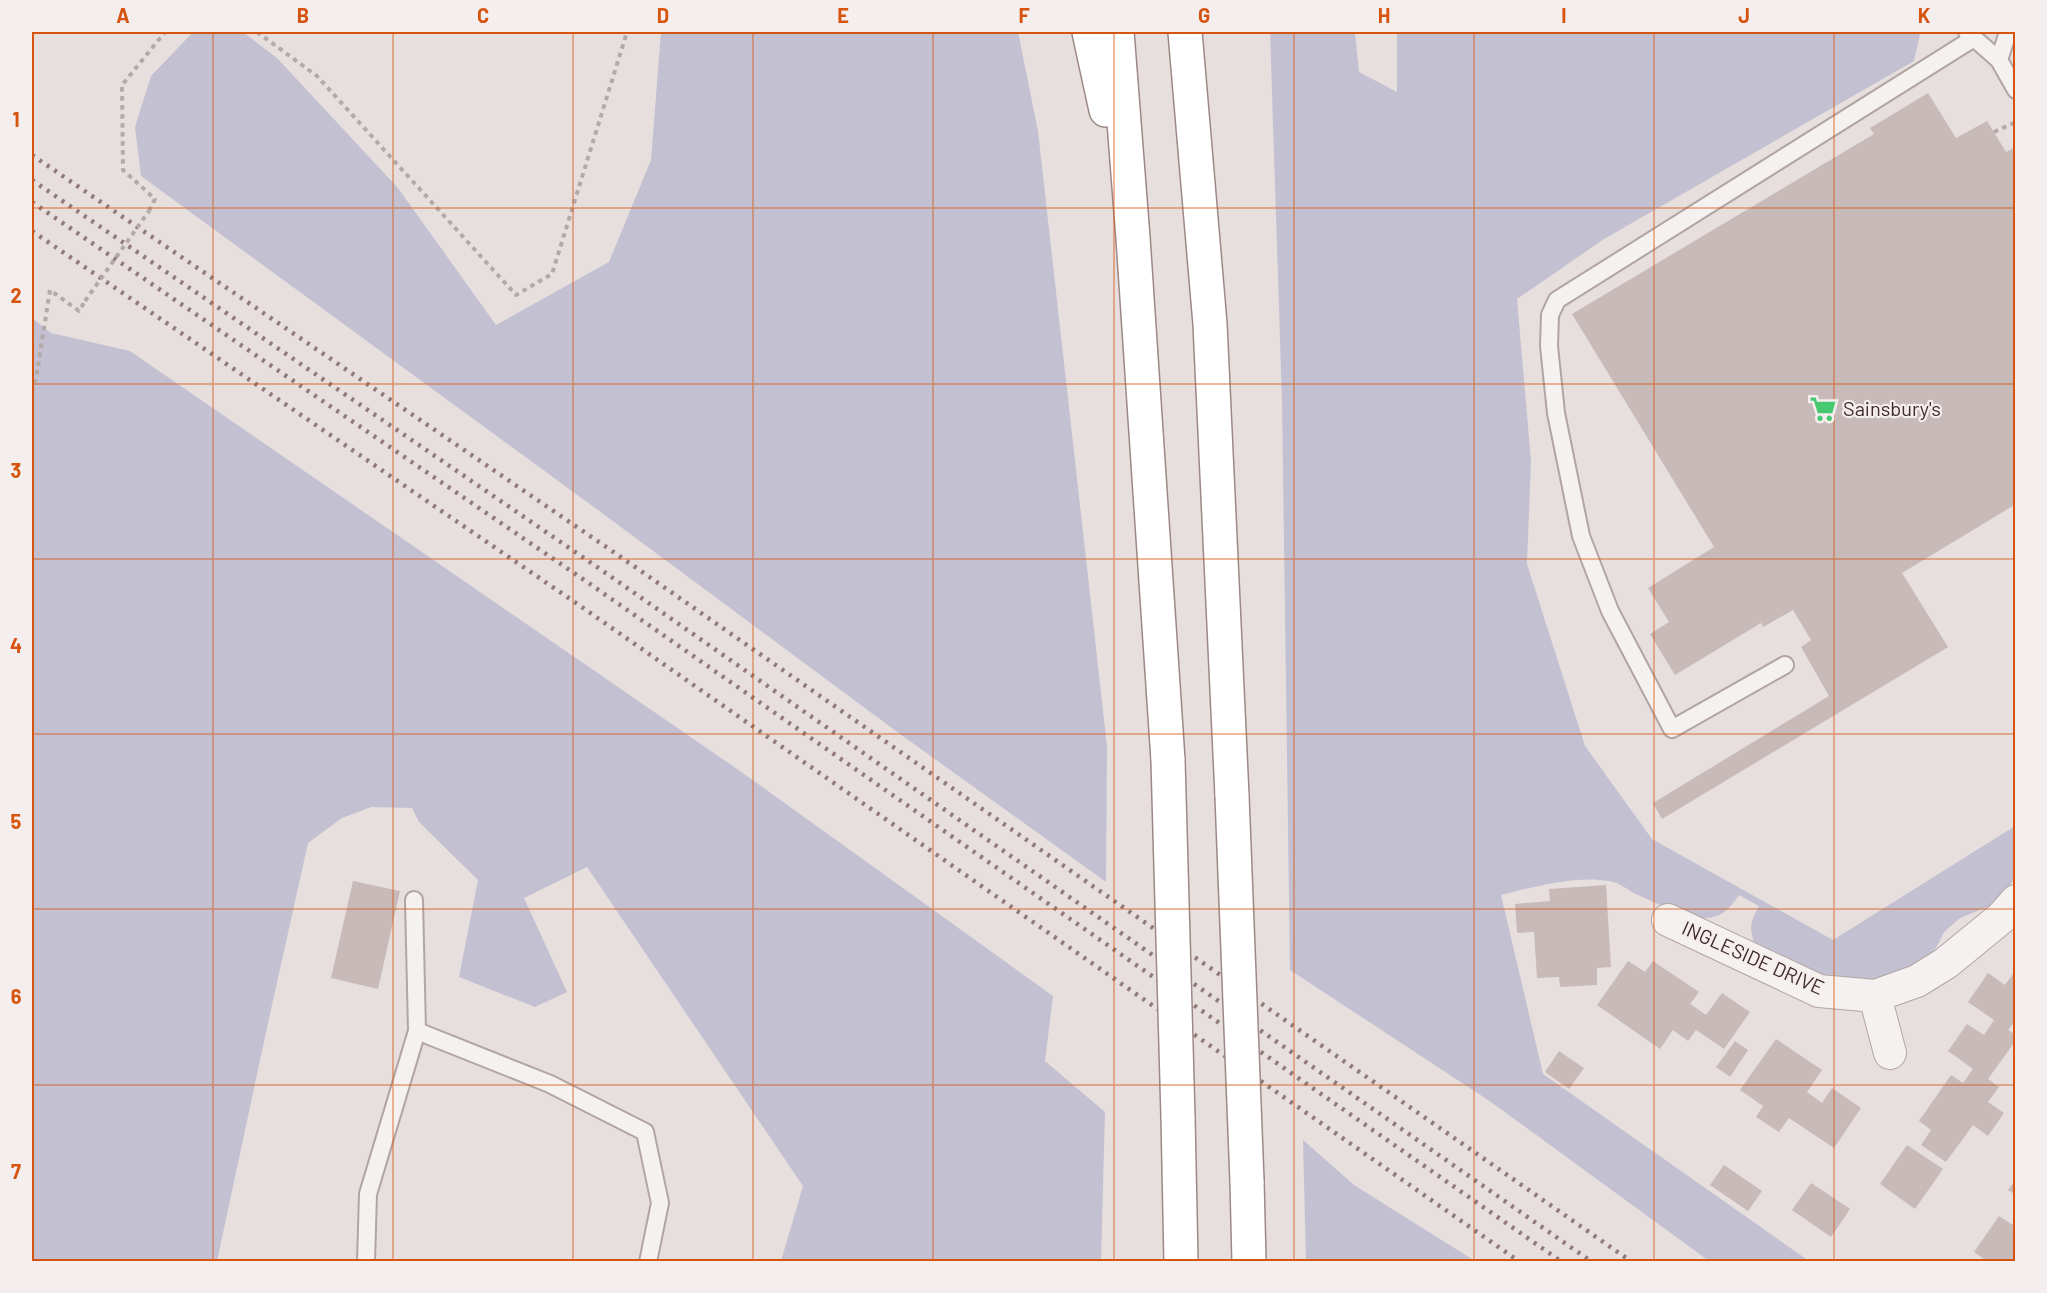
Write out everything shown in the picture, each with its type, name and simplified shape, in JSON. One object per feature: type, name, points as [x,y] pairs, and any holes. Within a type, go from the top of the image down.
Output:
[{"type":"highway","points":[[1089,32],[1133,238]]},
{"type":"highway","points":[[1117,32],[1168,760],[1181,1262]]},
{"type":"highway","points":[[1185,32],[1210,324],[1232,796],[1249,1262]]},
{"type":"highway","points":[[1194,125],[1200,32]]},
{"type":"street","name":"INGLESIDE DRIVE","points":[[1668,920],[1819,991],[1875,996],[1917,981],[1946,963],[2001,918],[2016,901]]},
{"type":"street","points":[[1875,996],[1890,1053]]},
{"type":"lane","points":[[1999,60],[2008,32]]},
{"type":"lane","points":[[1785,665],[1672,729],[1610,611],[1581,536],[1556,413],[1549,346],[1550,315],[1557,300],[1971,35],[1999,60],[2016,90]]},
{"type":"lane","points":[[1999,60],[2016,64]]},
{"type":"lane","points":[[366,1262],[368,1194],[417,1031],[414,900]]},
{"type":"lane","points":[[417,1031],[549,1084],[645,1132],[660,1203],[648,1262]]},
{"type":"path","points":[[32,392],[50,290],[80,311],[155,199],[123,170],[122,85],[165,32]]},
{"type":"path","points":[[257,32],[317,76],[516,295],[552,274],[627,32]]},
{"type":"path","points":[[1994,132],[2016,122]]},
{"type":"shaded area","points":[[193,32],[243,32],[277,58],[398,188],[496,325],[609,262],[651,160],[661,32],[1018,32],[1038,131],[1107,746],[1106,882],[900,734],[141,176],[135,127],[151,76]]},
{"type":"shaded area","points":[[1270,32],[1355,32],[1359,72],[1397,92],[1397,32],[1918,32],[1920,35],[1914,61],[1604,239],[1517,299],[1531,461],[1527,564],[1585,746],[1652,839],[1833,940],[2015,826],[2015,876],[2007,892],[1997,903],[1960,918],[1944,932],[1936,948],[1927,957],[1906,971],[1881,980],[1827,983],[1756,948],[1751,927],[1759,906],[1739,895],[1725,911],[1711,918],[1704,918],[1666,907],[1609,881],[1583,880],[1555,883],[1501,895],[1543,1074],[1809,1261],[1709,1261],[1491,1102],[1290,970],[1282,400]]},
{"type":"shaded area","points":[[32,318],[51,333],[130,351],[740,771],[1053,996],[1045,1061],[1105,1112],[1101,1261],[781,1261],[803,1186],[587,867],[524,898],[567,992],[535,1007],[459,977],[478,880],[419,822],[412,808],[371,807],[342,818],[308,843],[217,1261],[32,1261]]},
{"type":"shaded area","points":[[1303,1140],[1354,1185],[1475,1261],[1306,1261]]},
{"type":"building","name":"Sainsbury's","points":[[1928,93],[1956,138],[1987,121],[2006,152],[2016,147],[2016,504],[1902,573],[1948,647],[1662,819],[1653,803],[1829,696],[1801,647],[1811,640],[1793,610],[1763,627],[1761,623],[1675,675],[1650,634],[1669,622],[1648,588],[1714,547],[1572,314],[1874,134],[1870,128]]},
{"type":"building","points":[[353,881],[400,891],[378,989],[331,978]]},
{"type":"building","points":[[1606,885],[1611,967],[1597,968],[1597,985],[1560,987],[1559,977],[1537,978],[1534,932],[1517,933],[1515,904],[1550,901],[1549,889]]},
{"type":"building","points":[[1628,961],[1645,972],[1653,961],[1699,992],[1690,1004],[1706,1015],[1722,993],[1750,1012],[1724,1049],[1696,1030],[1688,1041],[1673,1030],[1660,1049],[1597,1005]]},
{"type":"building","points":[[2016,970],[2016,1020],[2008,1030],[2016,1035],[2016,1040],[1988,1079],[1999,1087],[1988,1102],[2004,1113],[1988,1136],[1973,1125],[1946,1162],[1921,1145],[1931,1130],[1919,1121],[1951,1075],[1963,1083],[1973,1069],[1948,1051],[1967,1024],[1984,1035],[1994,1020],[1968,1002],[1988,973],[2005,985]]},
{"type":"building","points":[[1776,1039],[1822,1070],[1807,1092],[1822,1103],[1832,1088],[1861,1108],[1834,1148],[1789,1118],[1779,1132],[1756,1117],[1763,1106],[1740,1090]]},
{"type":"building","points":[[1735,1041],[1748,1050],[1730,1077],[1716,1067]]},
{"type":"building","points":[[1559,1051],[1584,1068],[1569,1089],[1545,1072]]},
{"type":"building","points":[[1907,1145],[1943,1169],[1915,1209],[1880,1184]]},
{"type":"building","points":[[1724,1165],[1762,1191],[1748,1211],[1710,1185]]},
{"type":"building","points":[[2016,1179],[2016,1195],[2008,1190]]},
{"type":"building","points":[[1811,1183],[1850,1209],[1831,1237],[1792,1210]]},
{"type":"building","points":[[1999,1216],[2016,1227],[2016,1262],[1988,1262],[1974,1252]]},
{"type":"railway","points":[[32,155],[615,553],[1632,1262]]},
{"type":"railway","points":[[32,180],[600,569],[1592,1262]]},
{"type":"railway","points":[[32,202],[590,584],[1562,1262]]},
{"type":"railway","points":[[32,231],[576,603],[1520,1262]]},
{"type":"place","name":"Sainsbury's","points":[[1823,409]]}]
